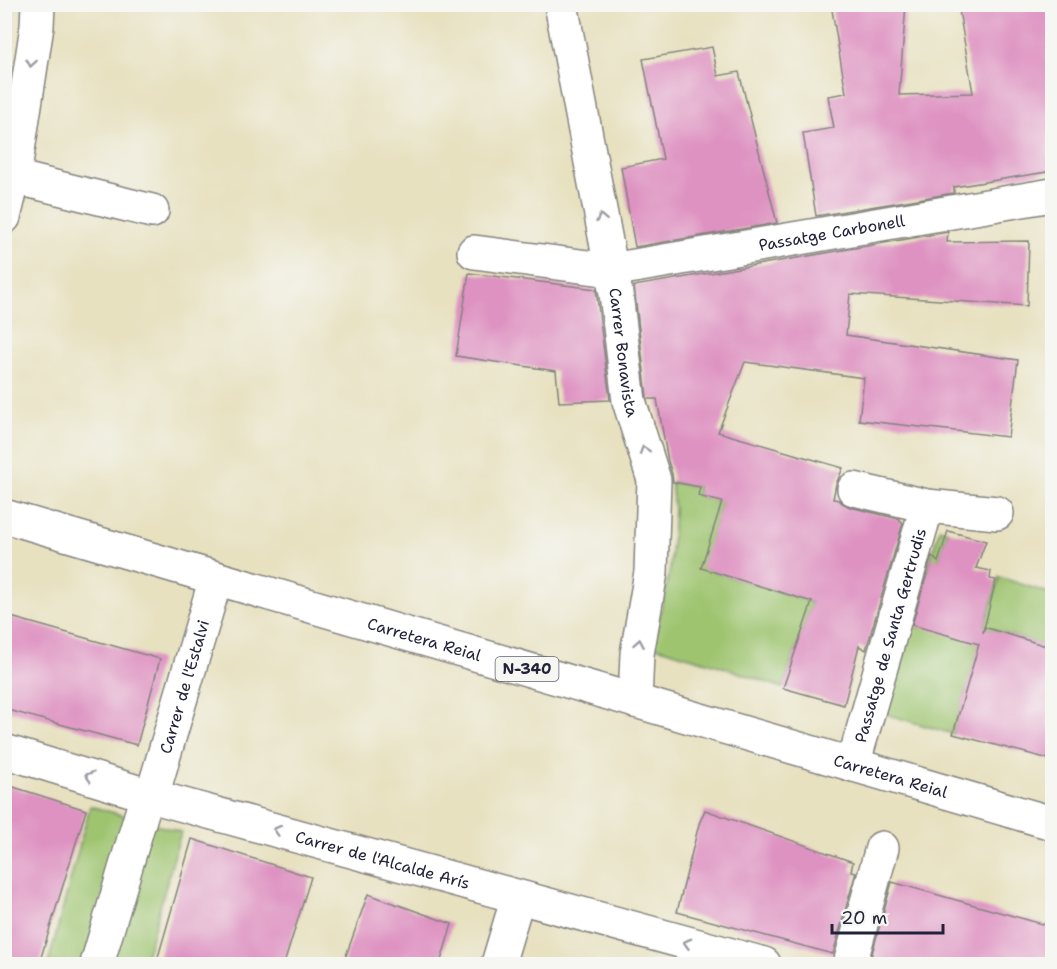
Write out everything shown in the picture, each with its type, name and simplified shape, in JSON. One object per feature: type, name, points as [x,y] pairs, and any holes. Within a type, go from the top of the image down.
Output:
[{"type":"street","points":[[4,217],[14,177],[37,26],[38,4]]},
{"type":"street","name":"Carrer Bonavista","points":[[561,4],[616,294],[629,401],[654,480],[651,573],[637,654],[635,701]]},
{"type":"street","points":[[14,177],[152,211]]},
{"type":"street","name":"Passatge Carbonell","points":[[474,252],[611,270],[1053,195]]},
{"type":"street","points":[[854,489],[927,506],[997,513]]},
{"type":"street","name":"Passatge de Santa Gertrudis","points":[[853,765],[927,506]]},
{"type":"street","name":"Carretera Reial","points":[[4,516],[1053,823]]},
{"type":"street","name":"Carrer de l'Estalvi","points":[[98,964],[216,578]]},
{"type":"street","name":"Carrer de l'Alcalde Arís","points":[[4,751],[150,795],[764,964]]},
{"type":"street","points":[[849,964],[882,848]]},
{"type":"street","points":[[498,964],[518,897]]},
{"type":"green space","points":[[671,482],[698,487],[698,496],[722,502],[702,568],[812,603],[783,688],[653,646],[670,570],[674,510]]},
{"type":"green space","points":[[940,528],[948,531],[918,627],[983,633],[953,734],[885,714]]},
{"type":"green space","points":[[999,577],[1052,594],[1052,648],[984,627]]},
{"type":"green space","points":[[90,806],[181,832],[144,964],[48,964]]},
{"type":"building","points":[[831,4],[906,4],[899,95],[973,93],[958,4],[1053,4],[1053,171],[954,187],[954,193],[816,216],[803,133],[834,128],[828,96],[846,93]]},
{"type":"building","points":[[712,47],[718,76],[739,72],[777,223],[635,247],[621,167],[663,159],[643,59]]},
{"type":"building","points":[[948,232],[947,242],[1029,241],[1027,306],[850,294],[846,335],[1018,360],[1008,437],[859,420],[864,378],[745,362],[718,432],[843,468],[833,499],[850,507],[899,519],[903,523],[866,650],[859,646],[844,705],[783,688],[812,602],[701,568],[722,502],[698,496],[700,487],[673,482],[657,399],[647,397],[634,286]]},
{"type":"building","points":[[469,273],[596,289],[610,400],[559,402],[556,371],[456,356]]},
{"type":"building","points":[[948,531],[986,541],[976,568],[991,571],[990,579],[996,580],[984,627],[1053,648],[1053,760],[953,734],[979,644],[912,625],[932,556],[938,562]]},
{"type":"building","points":[[4,615],[160,659],[137,745],[4,709]]},
{"type":"building","points":[[4,784],[86,810],[39,964],[4,964]]},
{"type":"building","points":[[705,810],[853,862],[851,871],[856,872],[833,954],[677,912],[699,824]]},
{"type":"building","points":[[192,839],[311,877],[284,964],[156,964]]},
{"type":"building","points":[[892,882],[1053,927],[1053,964],[869,964]]},
{"type":"building","points":[[368,894],[452,924],[440,964],[343,964]]}]
